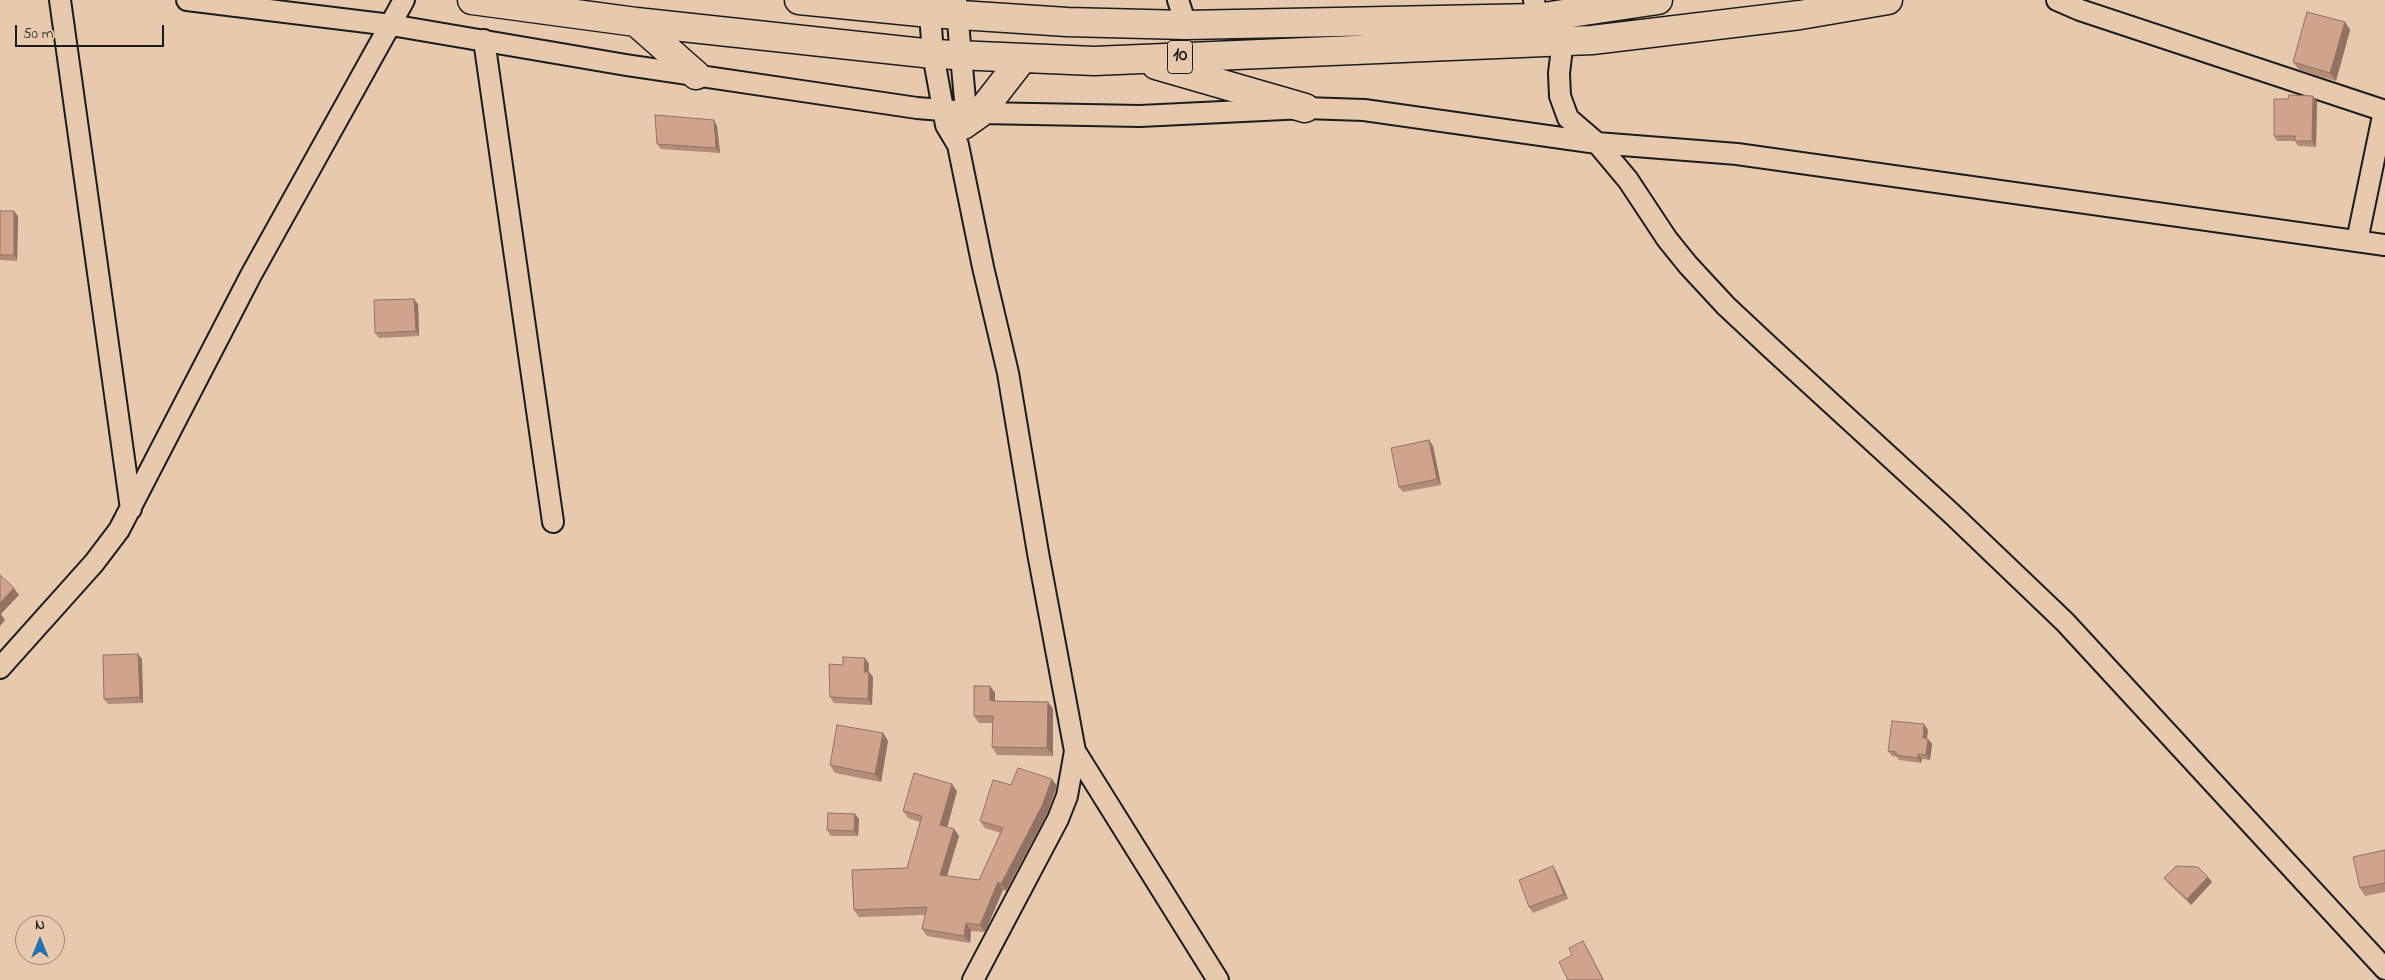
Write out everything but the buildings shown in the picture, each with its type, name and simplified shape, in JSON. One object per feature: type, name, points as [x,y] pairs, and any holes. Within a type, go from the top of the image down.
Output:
[{"type":"highway","name":"10","points":[[472,0],[636,22],[933,54],[1094,61],[1592,40],[1790,16],[1888,0]]},
{"type":"highway","name":"10","points":[[799,0],[956,8],[1013,18],[1182,12],[1536,9],[1658,0]]},
{"type":"highway","points":[[990,0],[1013,18]]},
{"type":"highway","points":[[636,22],[696,75]]},
{"type":"highway","points":[[962,121],[1022,59]]},
{"type":"highway","points":[[1132,59],[1305,108]]},
{"type":"street","points":[[60,0],[131,509]]},
{"type":"street","points":[[186,0],[391,25],[696,75],[917,108],[962,121],[1140,116],[1305,108],[1399,115],[1597,143],[1747,156],[2385,245]]},
{"type":"street","points":[[0,668],[94,563],[119,530],[251,275],[404,0]]},
{"type":"street","points":[[2057,0],[2080,10],[2385,111],[2357,241]]},
{"type":"street","points":[[930,7],[933,54],[962,121]]},
{"type":"street","points":[[956,8],[962,56],[962,121],[983,267],[1008,373],[1038,553],[1075,751],[1067,796],[1058,819],[972,980]]},
{"type":"street","points":[[484,40],[553,522]]},
{"type":"street","points":[[1563,40],[1559,73],[1560,96],[1564,111],[1573,124],[1597,143],[1628,180],[1667,239],[1726,306],[2065,622],[2385,969]]},
{"type":"street","points":[[1075,751],[1218,980]]}]
